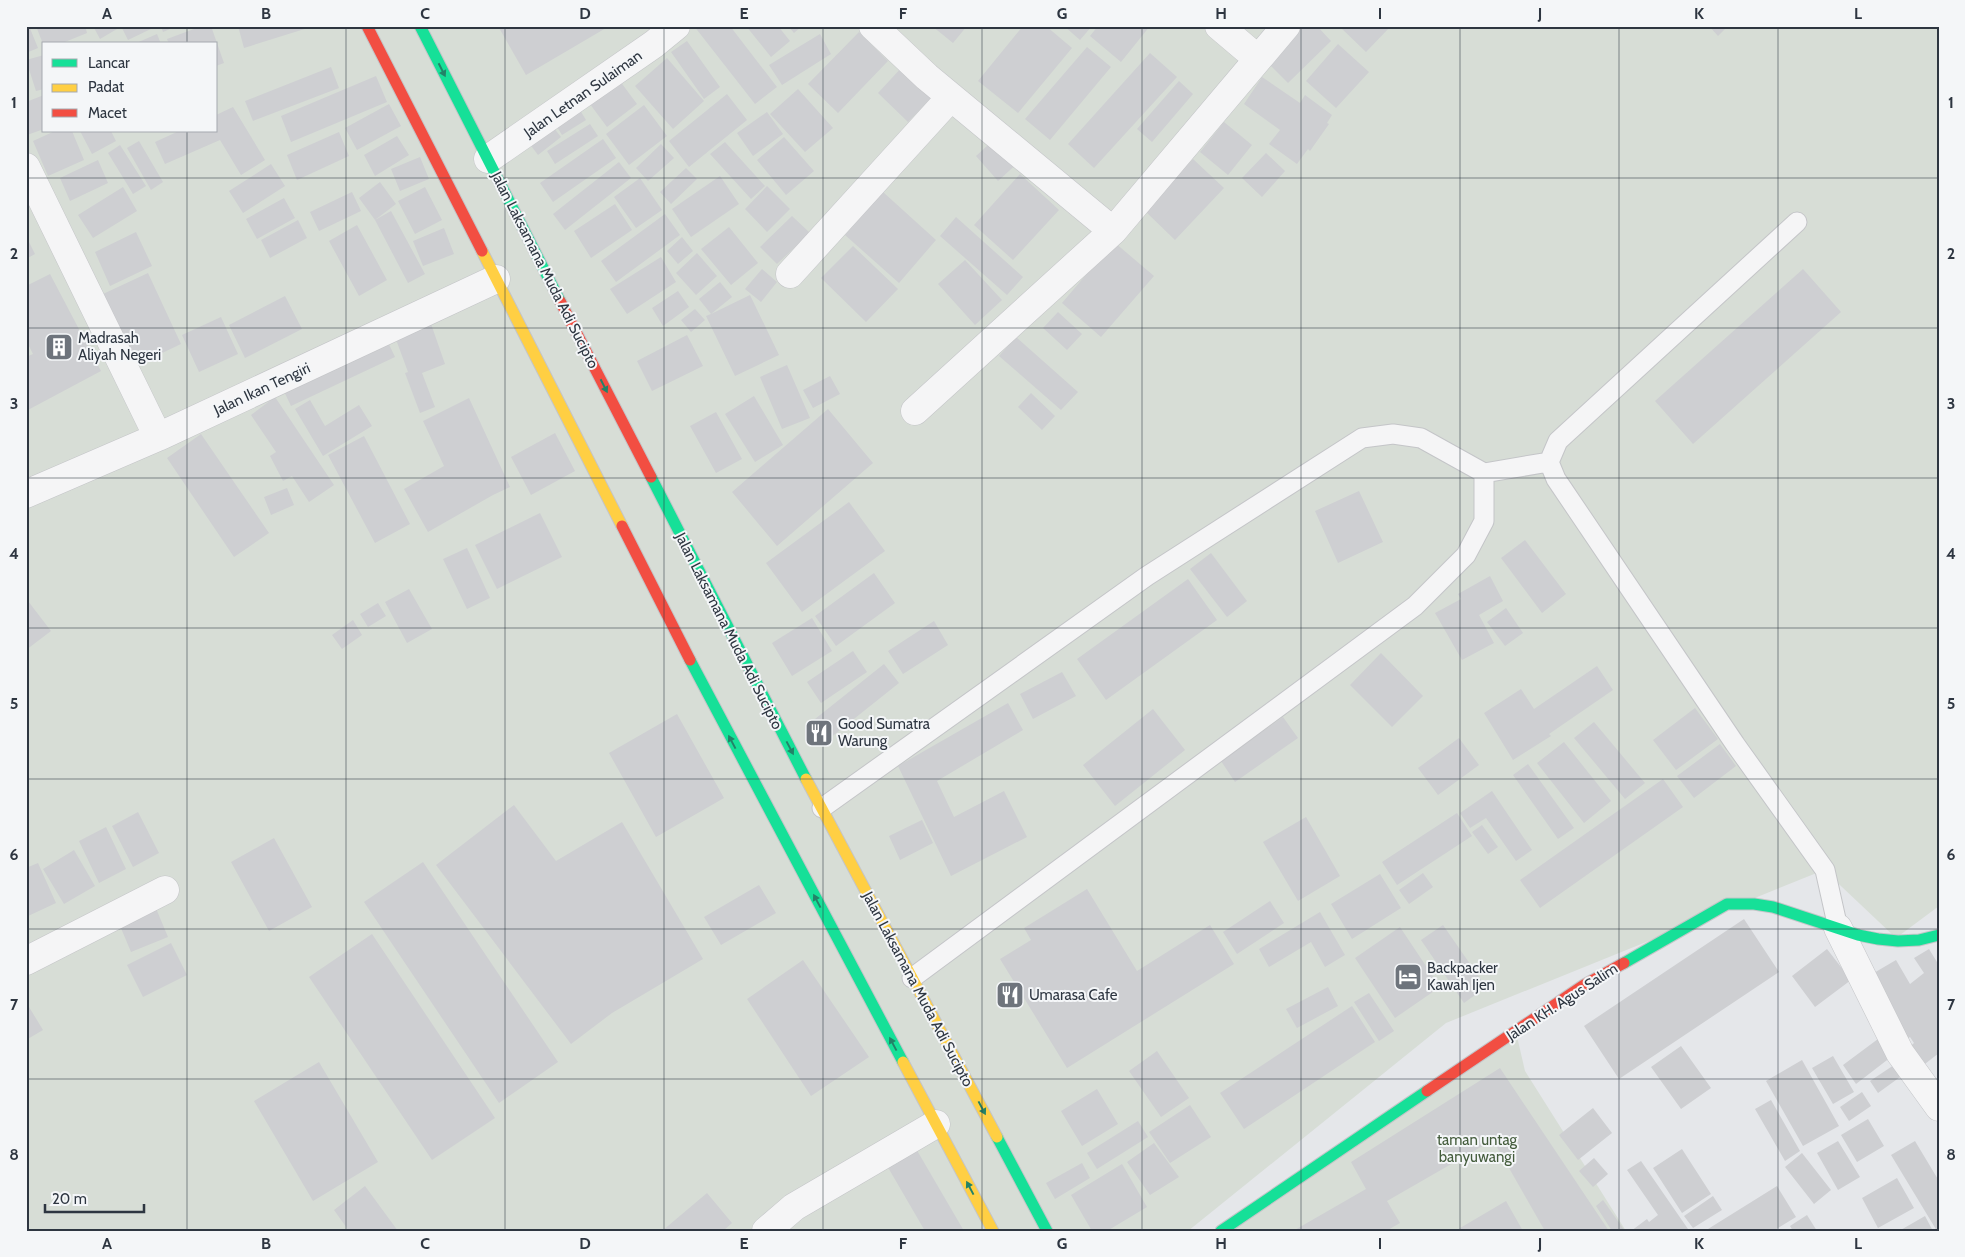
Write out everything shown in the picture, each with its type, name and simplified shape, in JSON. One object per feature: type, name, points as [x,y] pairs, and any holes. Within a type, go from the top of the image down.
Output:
[{"type":"main road","points":[[367,26],[731,740],[993,1231]]},
{"type":"main road","name":"Jalan Laksamana Muda Adi Sucipto","points":[[420,26],[771,713],[1047,1231]]},
{"type":"main road","name":"Jalan KH. Agus Salim","points":[[1221,1231],[1584,985],[1727,904],[1754,903],[1780,908],[1874,940],[1914,941],[1939,935]]},
{"type":"street","name":"Jalan Letnan Sulaiman","points":[[488,159],[654,44],[676,26]]},
{"type":"street","points":[[873,26],[927,77],[1113,231]]},
{"type":"street","points":[[1219,26],[1258,59]]},
{"type":"street","points":[[915,411],[1113,231],[1286,26]]},
{"type":"street","points":[[790,274],[951,97]]},
{"type":"street","points":[[26,167],[158,438]]},
{"type":"street","name":"Jalan Ikan Tengiri","points":[[26,494],[158,438],[496,279]]},
{"type":"street","points":[[26,961],[165,890]]},
{"type":"street","points":[[1838,928],[1900,1053],[1939,1107]]},
{"type":"street","points":[[766,1231],[794,1208],[936,1124]]},
{"type":"lane","points":[[1797,222],[1558,441],[1549,462],[1556,479],[1578,512],[1735,744],[1825,870],[1838,928]]},
{"type":"lane","points":[[822,808],[1147,576],[1362,438],[1394,434],[1421,438],[1484,473],[1549,462]]},
{"type":"lane","points":[[912,978],[1415,606],[1466,556],[1484,521],[1484,473]]},
{"type":"green space","points":[[26,26],[1939,26],[1939,906],[1896,938],[1824,870],[1446,1023],[1188,1231],[26,1231]]},
{"type":"green space","name":"taman untag banyuwangi","points":[[1516,1032],[1525,1071],[1626,1231],[1215,1231]]},
{"type":"building","points":[[26,26],[29,26],[38,48],[26,53]]},
{"type":"building","points":[[36,26],[85,26],[87,33],[65,42],[42,42]]},
{"type":"building","points":[[93,26],[116,26],[117,29],[100,39]]},
{"type":"building","points":[[125,26],[157,26],[128,40],[122,28]]},
{"type":"building","points":[[161,26],[177,26],[163,32]]},
{"type":"building","points":[[202,26],[211,26],[217,42],[168,42],[167,39]]},
{"type":"building","points":[[238,26],[311,26],[311,27],[244,48]]},
{"type":"building","points":[[498,26],[604,26],[606,28],[526,75]]},
{"type":"building","points":[[694,26],[730,26],[777,87],[755,104]]},
{"type":"building","points":[[746,26],[778,26],[790,41],[771,57]]},
{"type":"building","points":[[788,26],[802,26],[794,33]]},
{"type":"building","points":[[932,26],[967,26],[953,43]]},
{"type":"building","points":[[1023,26],[1046,26],[1072,48],[1018,113],[978,81]]},
{"type":"building","points":[[1064,26],[1092,26],[1080,40]]},
{"type":"building","points":[[1098,26],[1150,26],[1121,62],[1090,36]]},
{"type":"building","points":[[1294,26],[1317,26],[1331,41],[1288,83],[1262,57]]},
{"type":"building","points":[[1339,26],[1391,26],[1366,52]]},
{"type":"building","points":[[1709,26],[1728,26],[1718,36]]},
{"type":"building","points":[[859,32],[888,61],[838,113],[808,84]]},
{"type":"building","points":[[157,34],[160,42],[139,42]]},
{"type":"building","points":[[820,34],[831,54],[782,85],[769,65]]},
{"type":"building","points":[[687,41],[720,87],[704,99],[671,52]]},
{"type":"building","points":[[1338,44],[1369,72],[1336,108],[1306,81]]},
{"type":"building","points":[[218,46],[224,63],[218,65]]},
{"type":"building","points":[[1087,47],[1111,67],[1050,140],[1025,119]]},
{"type":"building","points":[[1150,53],[1177,77],[1094,168],[1068,144]]},
{"type":"building","points":[[42,56],[42,90],[36,91],[26,60]]},
{"type":"building","points":[[667,58],[704,101],[673,129],[635,86]]},
{"type":"building","points":[[903,66],[933,96],[908,122],[878,93]]},
{"type":"building","points":[[331,67],[339,88],[253,121],[245,101]]},
{"type":"building","points":[[614,73],[637,104],[607,127],[584,96]]},
{"type":"building","points":[[376,76],[387,102],[291,142],[281,116]]},
{"type":"building","points":[[1262,77],[1300,103],[1305,95],[1332,115],[1327,123],[1329,124],[1310,151],[1308,149],[1297,164],[1269,144],[1280,130],[1244,104]]},
{"type":"building","points":[[1179,81],[1193,94],[1152,142],[1137,129]]},
{"type":"building","points":[[798,89],[833,128],[805,152],[770,114]]},
{"type":"building","points":[[727,94],[747,120],[689,167],[669,141]]},
{"type":"building","points":[[42,96],[42,130],[27,135],[26,102]]},
{"type":"building","points":[[575,102],[586,120],[562,135],[551,117]]},
{"type":"building","points":[[389,104],[401,126],[357,150],[345,128]]},
{"type":"building","points":[[644,105],[667,136],[629,165],[606,134]]},
{"type":"building","points":[[233,107],[265,160],[241,175],[220,140],[165,164],[155,142],[177,132],[218,132],[218,114]]},
{"type":"building","points":[[767,112],[783,134],[753,156],[737,133]]},
{"type":"building","points":[[549,122],[561,137],[538,155],[526,139]]},
{"type":"building","points":[[1224,122],[1252,145],[1228,175],[1200,152]]},
{"type":"building","points":[[590,124],[598,136],[555,164],[547,151]]},
{"type":"building","points":[[53,132],[72,132],[84,160],[48,176],[33,141]]},
{"type":"building","points":[[81,132],[112,132],[116,141],[92,154]]},
{"type":"building","points":[[339,132],[349,156],[297,180],[287,155]]},
{"type":"building","points":[[397,136],[409,155],[375,176],[364,155]]},
{"type":"building","points":[[998,136],[1020,161],[998,181],[976,156]]},
{"type":"building","points":[[784,137],[814,171],[786,195],[757,160]]},
{"type":"building","points":[[603,139],[616,158],[553,202],[540,183]]},
{"type":"building","points":[[139,141],[163,182],[151,190],[127,148]]},
{"type":"building","points":[[725,142],[765,186],[751,199],[710,154]]},
{"type":"building","points":[[661,144],[674,158],[648,181],[636,168]]},
{"type":"building","points":[[120,145],[146,186],[133,194],[108,153]]},
{"type":"building","points":[[1266,153],[1285,171],[1262,197],[1242,178]]},
{"type":"building","points":[[420,157],[429,179],[400,191],[391,169]]},
{"type":"building","points":[[1193,159],[1224,188],[1175,240],[1144,210]]},
{"type":"building","points":[[98,160],[108,183],[70,201],[60,178]]},
{"type":"building","points":[[619,162],[631,178],[565,230],[553,214]]},
{"type":"building","points":[[271,164],[285,186],[243,213],[229,191]]},
{"type":"building","points":[[686,168],[697,179],[671,204],[660,192]]},
{"type":"building","points":[[1020,174],[1059,210],[1013,260],[974,225]]},
{"type":"building","points":[[720,176],[739,204],[691,237],[672,209]]},
{"type":"building","points":[[640,178],[662,210],[636,228],[614,197]]},
{"type":"building","points":[[380,182],[396,204],[375,220],[359,198]]},
{"type":"building","points":[[767,186],[790,209],[767,232],[745,209]]},
{"type":"building","points":[[123,187],[137,211],[93,238],[78,215]]},
{"type":"building","points":[[425,187],[442,220],[415,234],[398,201]]},
{"type":"building","points":[[352,192],[361,211],[319,231],[310,212]]},
{"type":"building","points":[[883,192],[936,240],[899,283],[845,235]]},
{"type":"building","points":[[284,198],[295,218],[257,239],[246,219]]},
{"type":"building","points":[[615,204],[632,230],[591,258],[574,231]]},
{"type":"building","points":[[391,211],[425,274],[408,283],[375,220]]},
{"type":"building","points":[[665,214],[680,235],[616,282],[601,261]]},
{"type":"building","points":[[792,216],[810,233],[777,264],[760,247]]},
{"type":"building","points":[[956,217],[1023,277],[1007,295],[940,236]]},
{"type":"building","points":[[298,220],[307,238],[270,258],[261,240]]},
{"type":"building","points":[[357,225],[387,280],[359,296],[329,241]]},
{"type":"building","points":[[729,227],[758,263],[731,285],[701,249]]},
{"type":"building","points":[[444,228],[454,254],[423,266],[413,241]]},
{"type":"building","points":[[136,232],[152,266],[110,286],[95,252]]},
{"type":"building","points":[[26,236],[35,254],[26,259]]},
{"type":"building","points":[[682,237],[693,251],[678,264],[667,251]]},
{"type":"building","points":[[1114,242],[1154,276],[1101,337],[1062,303]]},
{"type":"building","points":[[853,246],[898,289],[866,322],[821,278]]},
{"type":"building","points":[[697,253],[717,276],[696,295],[676,273]]},
{"type":"building","points":[[661,257],[676,282],[627,314],[610,289]]},
{"type":"building","points":[[965,260],[1002,300],[975,325],[938,284]]},
{"type":"building","points":[[762,269],[777,282],[761,302],[745,289]]},
{"type":"building","points":[[1803,269],[1841,312],[1693,444],[1655,401]]},
{"type":"building","points":[[148,273],[181,344],[137,365],[103,294]]},
{"type":"building","name":"Madrasah Aliyah Negeri","points":[[50,274],[101,371],[26,411],[26,357],[33,354],[26,340],[26,286]]},
{"type":"building","points":[[720,282],[732,297],[711,314],[699,299]]},
{"type":"building","points":[[678,291],[689,307],[663,326],[652,308]]},
{"type":"building","points":[[750,295],[779,355],[735,376],[706,316]]},
{"type":"building","points":[[285,296],[302,329],[245,358],[229,325]]},
{"type":"building","points":[[695,309],[705,320],[691,332],[681,320]]},
{"type":"building","points":[[1058,312],[1082,334],[1067,350],[1043,328]]},
{"type":"building","points":[[221,317],[238,354],[199,372],[182,335]]},
{"type":"building","points":[[430,321],[445,364],[422,373],[435,407],[420,413],[405,373],[408,372],[394,334]]},
{"type":"building","points":[[687,335],[703,366],[652,391],[637,361]]},
{"type":"building","points":[[385,336],[395,357],[291,406],[281,385]]},
{"type":"building","points":[[1016,337],[1078,392],[1061,410],[999,356]]},
{"type":"building","points":[[787,365],[810,418],[782,429],[760,377]]},
{"type":"building","points":[[830,376],[840,394],[813,408],[803,390]]},
{"type":"building","points":[[1031,393],[1055,416],[1042,430],[1018,407]]},
{"type":"building","points":[[754,396],[783,445],[755,462],[725,414]]},
{"type":"building","points":[[275,397],[334,485],[309,502],[292,476],[283,481],[270,456],[276,452],[251,415]]},
{"type":"building","points":[[469,398],[510,487],[428,532],[404,489],[444,466],[423,421]]},
{"type":"building","points":[[310,400],[325,426],[359,405],[372,426],[323,456],[295,409]]},
{"type":"building","points":[[828,409],[873,463],[777,546],[732,492]]},
{"type":"building","points":[[716,412],[742,459],[716,473],[690,426]]},
{"type":"building","points":[[555,433],[575,471],[531,495],[511,457]]},
{"type":"building","points":[[201,434],[269,533],[234,557],[167,458]]},
{"type":"building","points":[[364,436],[410,524],[375,543],[328,455]]},
{"type":"building","points":[[287,488],[294,505],[271,515],[264,497]]},
{"type":"building","points":[[1359,491],[1383,542],[1338,563],[1315,511]]},
{"type":"building","points":[[849,502],[885,551],[802,612],[766,563]]},
{"type":"building","points":[[540,513],[562,557],[497,589],[475,545]]},
{"type":"building","points":[[1525,540],[1566,594],[1542,613],[1501,558]]},
{"type":"building","points":[[467,548],[490,598],[467,609],[443,559]]},
{"type":"building","points":[[1211,553],[1247,601],[1227,617],[1190,569]]},
{"type":"building","points":[[874,573],[895,603],[836,646],[815,616]]},
{"type":"building","points":[[1490,576],[1503,601],[1479,615],[1494,643],[1462,660],[1435,613],[1461,599],[1458,594]]},
{"type":"building","points":[[1188,579],[1217,620],[1106,700],[1077,659]]},
{"type":"building","points":[[409,589],[432,629],[407,643],[385,602]]},
{"type":"building","points":[[28,601],[51,631],[26,650],[26,602]]},
{"type":"building","points":[[378,603],[386,616],[368,627],[360,614]]},
{"type":"building","points":[[1506,608],[1523,633],[1505,646],[1487,622]]},
{"type":"building","points":[[812,618],[832,651],[792,676],[772,643]]},
{"type":"building","points":[[353,620],[362,635],[342,649],[332,635]]},
{"type":"building","points":[[934,621],[948,645],[903,674],[888,651]]},
{"type":"building","points":[[853,651],[867,672],[821,703],[807,682]]},
{"type":"building","points":[[1381,653],[1423,696],[1392,727],[1350,685]]},
{"type":"building","points":[[884,664],[899,683],[825,742],[810,723]]},
{"type":"building","points":[[1597,666],[1613,690],[1549,734],[1551,736],[1513,760],[1484,713],[1521,689],[1534,709]]},
{"type":"building","points":[[1062,672],[1076,696],[1033,719],[1020,694]]},
{"type":"building","points":[[1008,703],[1023,730],[937,781],[954,817],[1004,791],[1027,837],[951,876],[898,766]]},
{"type":"building","points":[[1695,708],[1718,739],[1676,770],[1653,740]]},
{"type":"building","points":[[1153,709],[1185,750],[1115,806],[1083,765]]},
{"type":"building","points":[[677,714],[724,798],[656,837],[609,753]]},
{"type":"building","points":[[1283,717],[1298,738],[1235,782],[1221,761]]},
{"type":"building","points":[[1594,722],[1645,783],[1625,799],[1574,738]]},
{"type":"building","points":[[1459,738],[1479,765],[1438,795],[1418,768]]},
{"type":"building","points":[[1564,742],[1611,801],[1584,823],[1537,763]]},
{"type":"building","points":[[1720,744],[1736,766],[1694,798],[1677,776]]},
{"type":"building","points":[[1528,764],[1574,828],[1558,839],[1513,775]]},
{"type":"building","points":[[1663,779],[1683,807],[1540,908],[1520,880]]},
{"type":"building","points":[[1492,791],[1532,850],[1516,861],[1486,818],[1470,828],[1460,813]]},
{"type":"building","points":[[514,805],[556,861],[622,822],[703,959],[612,1013],[571,1044],[436,865]]},
{"type":"building","points":[[138,812],[159,853],[133,867],[112,826]]},
{"type":"building","points":[[1457,813],[1472,836],[1397,885],[1382,862]]},
{"type":"building","points":[[1306,817],[1340,876],[1298,901],[1263,842]]},
{"type":"building","points":[[922,820],[933,843],[900,860],[889,836]]},
{"type":"building","points":[[1482,825],[1498,847],[1488,854],[1472,832]]},
{"type":"building","points":[[106,827],[126,869],[99,883],[79,841]]},
{"type":"building","points":[[274,838],[312,907],[269,931],[231,862]]},
{"type":"building","points":[[74,850],[95,886],[64,904],[43,869]]},
{"type":"building","points":[[423,862],[558,1062],[499,1103],[364,902]]},
{"type":"building","points":[[38,863],[56,903],[26,917],[26,868]]},
{"type":"building","points":[[1423,873],[1433,887],[1409,904],[1399,890]]},
{"type":"building","points":[[1380,874],[1401,908],[1352,939],[1331,904]]},
{"type":"building","points":[[759,885],[776,913],[721,945],[704,917]]},
{"type":"building","points":[[1087,889],[1137,971],[1210,925],[1234,964],[1067,1068],[1000,959],[1031,940],[1024,928]]},
{"type":"building","points":[[1270,901],[1284,923],[1237,954],[1223,932]]},
{"type":"building","points":[[155,906],[168,937],[131,952],[118,921]]},
{"type":"building","points":[[1320,912],[1345,955],[1325,967],[1311,942],[1269,967],[1259,949]]},
{"type":"building","points":[[1744,919],[1779,972],[1619,1079],[1584,1026]]},
{"type":"building","points":[[1443,925],[1486,987],[1464,1003],[1421,940]]},
{"type":"building","points":[[1400,927],[1440,987],[1395,1018],[1355,958]]},
{"type":"building","points":[[372,934],[495,1118],[432,1160],[309,977]]},
{"type":"building","points":[[171,943],[187,975],[143,997],[127,965]]},
{"type":"building","points":[[1827,949],[1851,980],[1815,1007],[1792,976]]},
{"type":"building","points":[[1929,949],[1937,962],[1939,960],[1939,1053],[1921,1067],[1907,1049],[1914,1043],[1910,1037],[1904,1041],[1867,977],[1896,960],[1910,984],[1924,973],[1914,958]]},
{"type":"building","points":[[803,960],[869,1057],[811,1096],[747,999]]},
{"type":"building","points":[[1328,987],[1338,1006],[1297,1028],[1286,1009]]},
{"type":"building","points":[[1369,993],[1394,1031],[1379,1041],[1354,1002]]},
{"type":"building","points":[[26,1002],[43,1030],[26,1040]]},
{"type":"building","points":[[1352,1006],[1375,1042],[1244,1129],[1220,1093]]},
{"type":"building","points":[[1878,1039],[1891,1057],[1856,1084],[1843,1065]]},
{"type":"building","points":[[1681,1046],[1711,1088],[1681,1109],[1651,1067]]},
{"type":"building","points":[[1157,1051],[1189,1098],[1161,1117],[1129,1071]]},
{"type":"building","points":[[1833,1056],[1854,1092],[1833,1104],[1812,1068]]},
{"type":"building","points":[[1802,1060],[1839,1126],[1803,1146],[1766,1081]]},
{"type":"building","points":[[1900,1061],[1907,1072],[1878,1093],[1870,1081]]},
{"type":"building","points":[[319,1062],[378,1162],[313,1201],[254,1101]]},
{"type":"building","points":[[1500,1068],[1609,1231],[1545,1231],[1493,1140],[1387,1201],[1400,1223],[1386,1231],[1293,1231],[1366,1189],[1351,1162]]},
{"type":"building","points":[[1097,1089],[1118,1124],[1082,1146],[1061,1111]]},
{"type":"building","points":[[1862,1092],[1871,1106],[1849,1121],[1840,1107]]},
{"type":"building","points":[[1771,1100],[1800,1151],[1785,1161],[1755,1109]]},
{"type":"building","points":[[1190,1105],[1211,1137],[1170,1163],[1149,1132]]},
{"type":"building","points":[[1593,1108],[1612,1133],[1578,1160],[1559,1135]]},
{"type":"building","points":[[1868,1119],[1884,1146],[1857,1162],[1841,1135]]},
{"type":"building","points":[[1138,1121],[1148,1137],[1097,1169],[1087,1153]]},
{"type":"building","points":[[1838,1141],[1860,1177],[1838,1190],[1817,1153]]},
{"type":"building","points":[[1915,1141],[1939,1181],[1939,1230],[1937,1231],[1891,1155]]},
{"type":"building","points":[[1154,1143],[1179,1177],[1150,1195],[1127,1162]]},
{"type":"building","points":[[915,1147],[964,1231],[925,1231],[886,1164]]},
{"type":"building","points":[[1682,1149],[1711,1194],[1682,1213],[1653,1168]]},
{"type":"building","points":[[1802,1153],[1831,1190],[1814,1204],[1785,1167]]},
{"type":"building","points":[[1594,1158],[1608,1174],[1593,1187],[1579,1171]]},
{"type":"building","points":[[1641,1161],[1688,1229],[1685,1231],[1631,1231],[1647,1219],[1649,1222],[1658,1215],[1627,1170]]},
{"type":"building","points":[[1082,1163],[1090,1178],[1055,1199],[1046,1183]]},
{"type":"building","points":[[1122,1164],[1147,1207],[1107,1231],[1092,1231],[1071,1195]]},
{"type":"building","points":[[1897,1178],[1914,1208],[1878,1228],[1862,1198]]},
{"type":"building","points":[[365,1186],[398,1231],[349,1231],[334,1210]]},
{"type":"building","points":[[1777,1186],[1796,1217],[1773,1231],[1709,1231],[1708,1229]]},
{"type":"building","points":[[707,1193],[732,1223],[723,1231],[662,1231]]},
{"type":"building","points":[[1713,1196],[1722,1210],[1693,1228],[1684,1216]]},
{"type":"building","points":[[1603,1200],[1625,1231],[1612,1231],[1596,1206]]},
{"type":"building","points":[[1506,1201],[1523,1231],[1455,1231]]},
{"type":"building","points":[[1807,1215],[1817,1231],[1793,1231],[1790,1226]]},
{"type":"building","points":[[1925,1216],[1933,1231],[1899,1231]]},
{"type":"traffic: fast","points":[[420,26],[560,301]]},
{"type":"traffic: fast","points":[[651,477],[806,779]]},
{"type":"traffic: fast","points":[[690,660],[903,1062]]},
{"type":"traffic: fast","points":[[1624,963],[1727,904],[1754,904],[1773,907],[1858,935],[1878,939],[1898,941],[1919,940],[1939,935]]},
{"type":"traffic: fast","points":[[1221,1231],[1427,1091]]},
{"type":"traffic: fast","points":[[997,1137],[1047,1231]]},
{"type":"traffic: slow","points":[[482,251],[622,526]]},
{"type":"traffic: slow","points":[[806,779],[997,1137]]},
{"type":"traffic: slow","points":[[903,1062],[993,1231]]},
{"type":"traffic: jam","points":[[367,26],[482,251]]},
{"type":"traffic: jam","points":[[560,301],[651,477]]},
{"type":"traffic: jam","points":[[622,526],[690,660]]},
{"type":"traffic: jam","points":[[1427,1091],[1584,985],[1624,963]]},
{"type":"place","name":"Madrasah Aliyah Negeri","points":[[59,347]]},
{"type":"place","name":"Good Sumatra Warung","points":[[819,733]]},
{"type":"place","name":"Backpacker Kawah Ijen","points":[[1408,977]]},
{"type":"place","name":"Umarasa Cafe","points":[[1010,995]]}]
